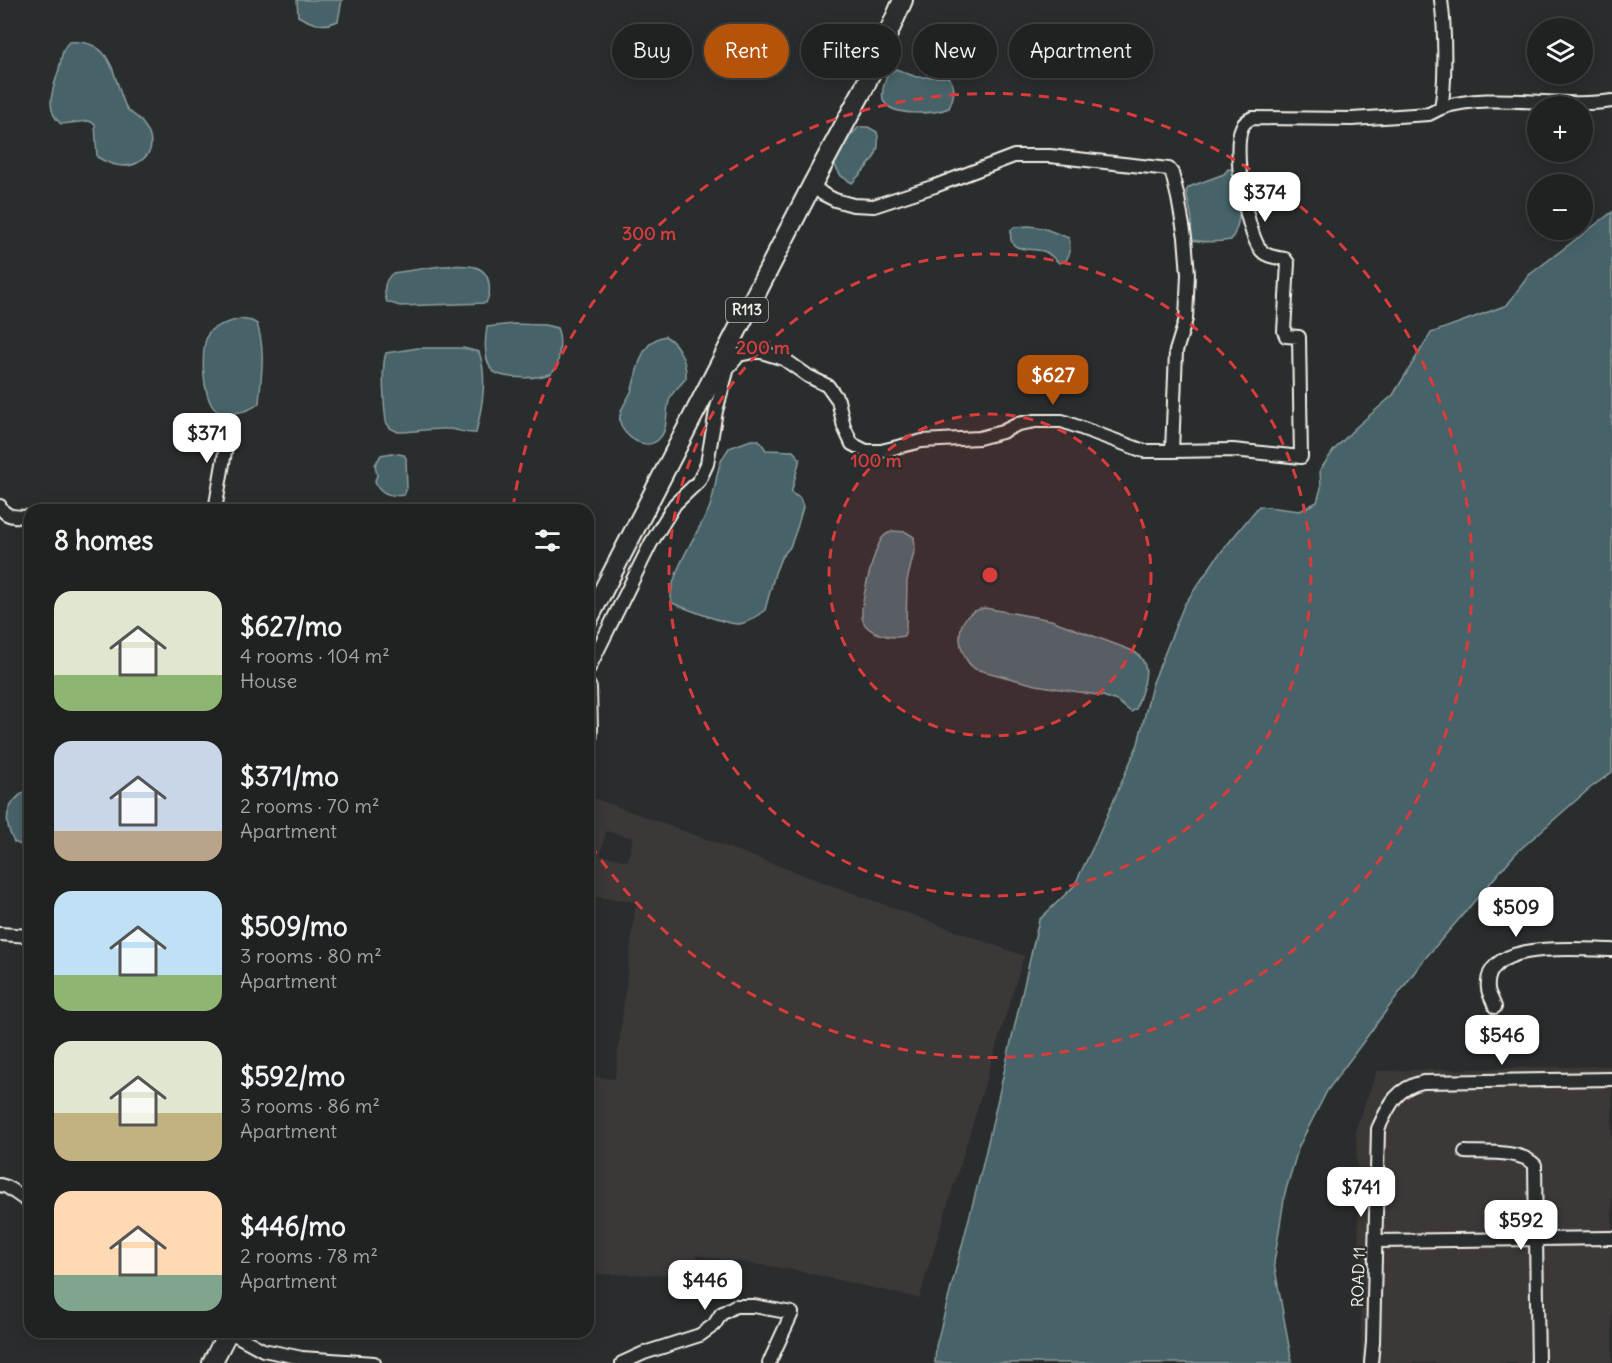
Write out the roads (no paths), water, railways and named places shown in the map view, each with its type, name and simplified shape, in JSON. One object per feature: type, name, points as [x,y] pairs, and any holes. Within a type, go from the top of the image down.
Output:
[{"type":"main road","name":"R113","points":[[594,608],[864,88],[903,0]]},
{"type":"main road","points":[[212,1363],[226,1338]]},
{"type":"street","points":[[1441,0],[1443,88],[1441,108]]},
{"type":"street","points":[[594,658],[651,543],[675,504],[699,481],[707,464],[716,411],[728,368],[739,355],[758,351],[784,359],[808,376],[828,386],[838,400],[844,427],[852,444],[866,451],[881,451],[922,441],[979,438],[1002,432],[1018,424],[1035,421],[1062,421],[1144,451],[1262,451],[1301,457],[1299,337],[1286,336],[1284,331],[1288,263],[1285,259],[1264,254],[1253,237],[1240,180],[1239,142],[1242,126],[1246,120],[1252,118],[1352,119],[1430,114],[1441,108],[1472,102],[1586,105],[1612,101]]},
{"type":"street","points":[[812,185],[835,200],[854,206],[874,206],[1014,156],[1050,156],[1169,168],[1178,198],[1185,237],[1188,274],[1186,319],[1176,351],[1172,451]]},
{"type":"street","points":[[216,504],[230,423]]},
{"type":"street","points":[[0,506],[3,512],[10,516],[24,516]]},
{"type":"street","points":[[0,934],[24,936]]},
{"type":"street","points":[[1495,1007],[1488,989],[1490,974],[1497,964],[1508,956],[1525,951],[1612,950]]},
{"type":"street","name":"ROAD 11","points":[[1371,1363],[1378,1129],[1401,1089],[1423,1082],[1612,1079]]},
{"type":"street","points":[[1465,1152],[1510,1154],[1531,1160],[1535,1165],[1538,1363]]},
{"type":"street","points":[[0,1185],[24,1199]]},
{"type":"street","points":[[1376,1241],[1612,1238]]},
{"type":"street","points":[[622,1363],[644,1353],[700,1335],[714,1325],[721,1314],[735,1306],[754,1306],[792,1313],[769,1363]]},
{"type":"street","points":[[240,1338],[263,1350],[302,1358],[374,1363]]},
{"type":"water","points":[[297,0],[342,0],[338,21],[322,25],[303,19],[298,16]]},
{"type":"water","points":[[69,42],[94,46],[103,52],[109,61],[126,108],[141,121],[149,133],[150,150],[137,163],[122,166],[97,157],[95,124],[89,121],[61,124],[52,112],[51,98],[63,51]]},
{"type":"water","points":[[901,71],[913,76],[913,78],[949,78],[954,92],[949,108],[915,113],[889,107],[883,99],[886,78],[901,78]]},
{"type":"water","points":[[859,127],[868,127],[877,132],[878,148],[868,166],[852,183],[841,176],[832,161],[838,144]]},
{"type":"water","points":[[1228,169],[1235,170],[1239,206],[1238,223],[1231,240],[1210,242],[1190,239],[1192,219],[1186,191],[1189,187],[1224,174]]},
{"type":"water","points":[[1612,212],[1612,772],[1589,789],[1516,853],[1422,962],[1327,1091],[1299,1146],[1285,1193],[1274,1263],[1292,1363],[935,1363],[936,1346],[982,1168],[1039,920],[1074,886],[1096,841],[1138,744],[1152,685],[1184,605],[1217,557],[1259,506],[1300,511],[1317,502],[1321,488],[1320,470],[1334,450],[1354,429],[1393,395],[1431,333],[1507,305],[1529,275],[1575,240],[1593,240],[1593,226]]},
{"type":"water","points":[[1014,227],[1043,228],[1069,238],[1070,252],[1066,261],[1059,263],[1045,252],[1015,246],[1012,243],[1011,230]]},
{"type":"water","points":[[463,265],[483,271],[489,284],[486,303],[400,306],[387,302],[385,286],[393,273]]},
{"type":"water","points":[[240,319],[257,324],[260,334],[262,364],[259,403],[244,411],[224,413],[211,405],[208,396],[204,372],[204,347],[210,331],[220,325]]},
{"type":"water","points":[[513,324],[545,325],[557,328],[560,342],[557,368],[544,376],[528,378],[510,377],[495,373],[491,369],[486,354],[487,327]]},
{"type":"water","points":[[665,336],[681,354],[686,378],[671,396],[662,435],[654,443],[642,443],[630,437],[622,428],[620,414],[631,392],[645,351],[656,339]]},
{"type":"water","points":[[418,348],[463,348],[479,352],[484,382],[476,433],[451,429],[398,432],[390,428],[386,422],[384,397],[386,353]]},
{"type":"water","points":[[751,440],[759,440],[766,450],[793,451],[800,459],[791,493],[800,498],[803,507],[790,547],[781,558],[775,573],[765,610],[747,622],[734,624],[672,603],[671,594],[678,569],[709,509],[722,460],[729,448]]},
{"type":"water","points":[[392,453],[404,455],[406,458],[407,488],[404,495],[386,494],[375,481],[377,475],[375,465],[381,455]]},
{"type":"water","points":[[892,531],[906,532],[914,537],[915,548],[907,581],[906,629],[904,636],[899,637],[887,636],[870,629],[863,621],[862,614],[865,591],[876,551],[884,536]]},
{"type":"water","points":[[985,608],[1051,620],[1133,651],[1140,657],[1146,670],[1136,709],[1131,712],[1117,701],[1103,696],[1036,685],[975,669],[969,664],[962,650],[960,634],[965,619],[973,612]]},
{"type":"water","points":[[24,792],[24,845],[14,842],[7,820],[10,807]]}]
